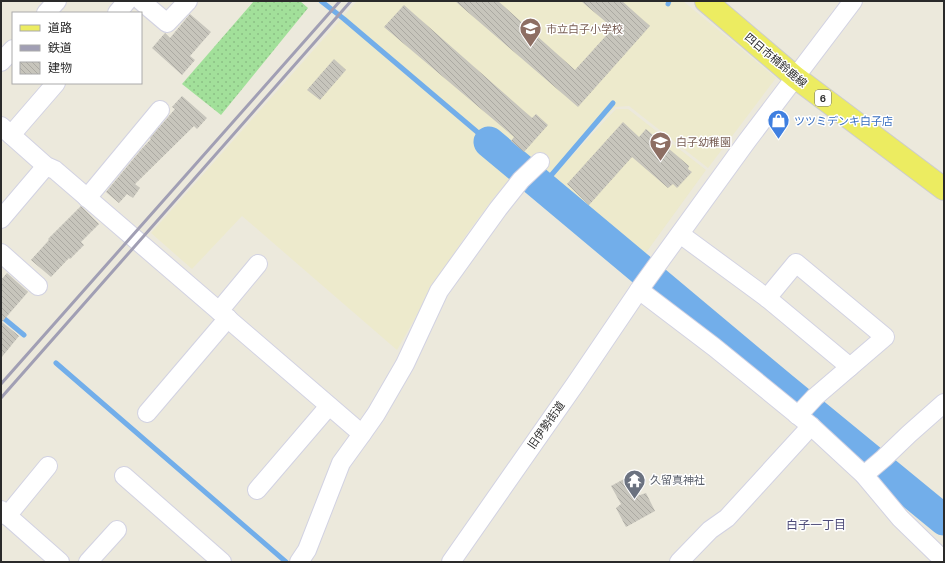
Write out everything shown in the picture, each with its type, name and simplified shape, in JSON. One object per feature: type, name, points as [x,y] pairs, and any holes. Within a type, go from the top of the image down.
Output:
[{"type":"main road","name":"四日市楠鈴鹿線","points":[[706,1],[795,77],[943,187]]},
{"type":"street","points":[[47,12],[57,1]]},
{"type":"street","points":[[118,12],[127,1]]},
{"type":"street","points":[[141,1],[167,23],[188,1]]},
{"type":"street","name":"旧伊勢街道","points":[[451,562],[576,383],[640,288],[747,141],[853,1]]},
{"type":"street","points":[[1,62],[12,50]]},
{"type":"street","points":[[55,84],[6,130],[46,166],[55,170],[224,314],[362,434]]},
{"type":"street","points":[[87,198],[160,110]]},
{"type":"street","points":[[299,562],[307,550],[341,463],[376,414],[405,364],[439,291],[498,209],[521,180],[540,162]]},
{"type":"street","points":[[1,219],[46,166]]},
{"type":"street","points":[[680,234],[767,298],[850,367]]},
{"type":"street","points":[[1,253],[38,286]]},
{"type":"street","points":[[679,562],[710,530],[727,518],[803,418],[815,397],[885,337],[796,263],[767,298]]},
{"type":"street","points":[[147,413],[224,314],[258,264]]},
{"type":"street","points":[[640,288],[803,418],[866,474],[900,518],[936,558]]},
{"type":"street","points":[[866,474],[944,403]]},
{"type":"street","points":[[257,490],[330,406]]},
{"type":"street","points":[[48,466],[4,513],[60,562]]},
{"type":"street","points":[[124,476],[222,562]]},
{"type":"street","points":[[88,562],[117,530]]},
{"type":"shaded area","points":[[357,1],[683,1],[776,78],[708,168],[629,106],[615,107],[550,174],[530,157],[495,196],[466,235],[430,292],[397,350],[242,216],[192,269],[151,233]]},
{"type":"shaded area","points":[[616,109],[628,109],[706,170],[645,254],[552,177]]},
{"type":"green space","points":[[254,1],[300,1],[308,8],[221,115],[182,84]]},
{"type":"building","name":"市立白子小学校","points":[[455,1],[498,1],[575,70],[613,28],[581,1],[622,1],[650,26],[578,107]]},
{"type":"building","points":[[404,5],[532,118],[536,114],[548,125],[524,152],[511,141],[514,137],[384,27]]},
{"type":"building","points":[[190,14],[211,32],[190,56],[195,60],[182,75],[152,48],[165,33],[170,38]]},
{"type":"building","points":[[334,59],[346,70],[320,100],[307,90]]},
{"type":"building","points":[[182,96],[207,118],[197,129],[194,126],[135,184],[140,188],[133,198],[127,194],[119,203],[106,192],[175,109],[172,107]]},
{"type":"building","name":"白子幼稚園","points":[[623,122],[639,137],[646,129],[689,166],[688,169],[692,172],[677,188],[673,184],[668,188],[632,157],[589,205],[567,184]]},
{"type":"building","points":[[81,206],[99,224],[81,242],[84,245],[51,277],[31,260],[49,240],[48,239]]},
{"type":"building","points":[[7,273],[28,292],[2,322],[19,336],[1,358],[1,280]]},
{"type":"building","name":"久留真神社","points":[[626,478],[637,496],[646,493],[655,511],[626,527],[616,508],[621,504],[611,486]]},
{"type":"waterway","points":[[321,1],[489,142]]},
{"type":"waterway","points":[[542,186],[613,103]]},
{"type":"waterway","points":[[489,142],[783,388],[944,520]]},
{"type":"waterway","points":[[1,316],[24,335]]},
{"type":"waterway","points":[[56,363],[286,562]]},
{"type":"railway","points":[[1,384],[340,1]]},
{"type":"railway","points":[[1,398],[351,1]]},
{"type":"place","name":"市立白子小学校","points":[[531,48]]},
{"type":"place","name":"ツツミデンキ白子店","points":[[779,140]]},
{"type":"place","name":"白子幼稚園","points":[[660,162]]},
{"type":"place","name":"久留真神社","points":[[634,500]]},
{"type":"district","name":"白子一丁目","points":[[816,525]]}]
